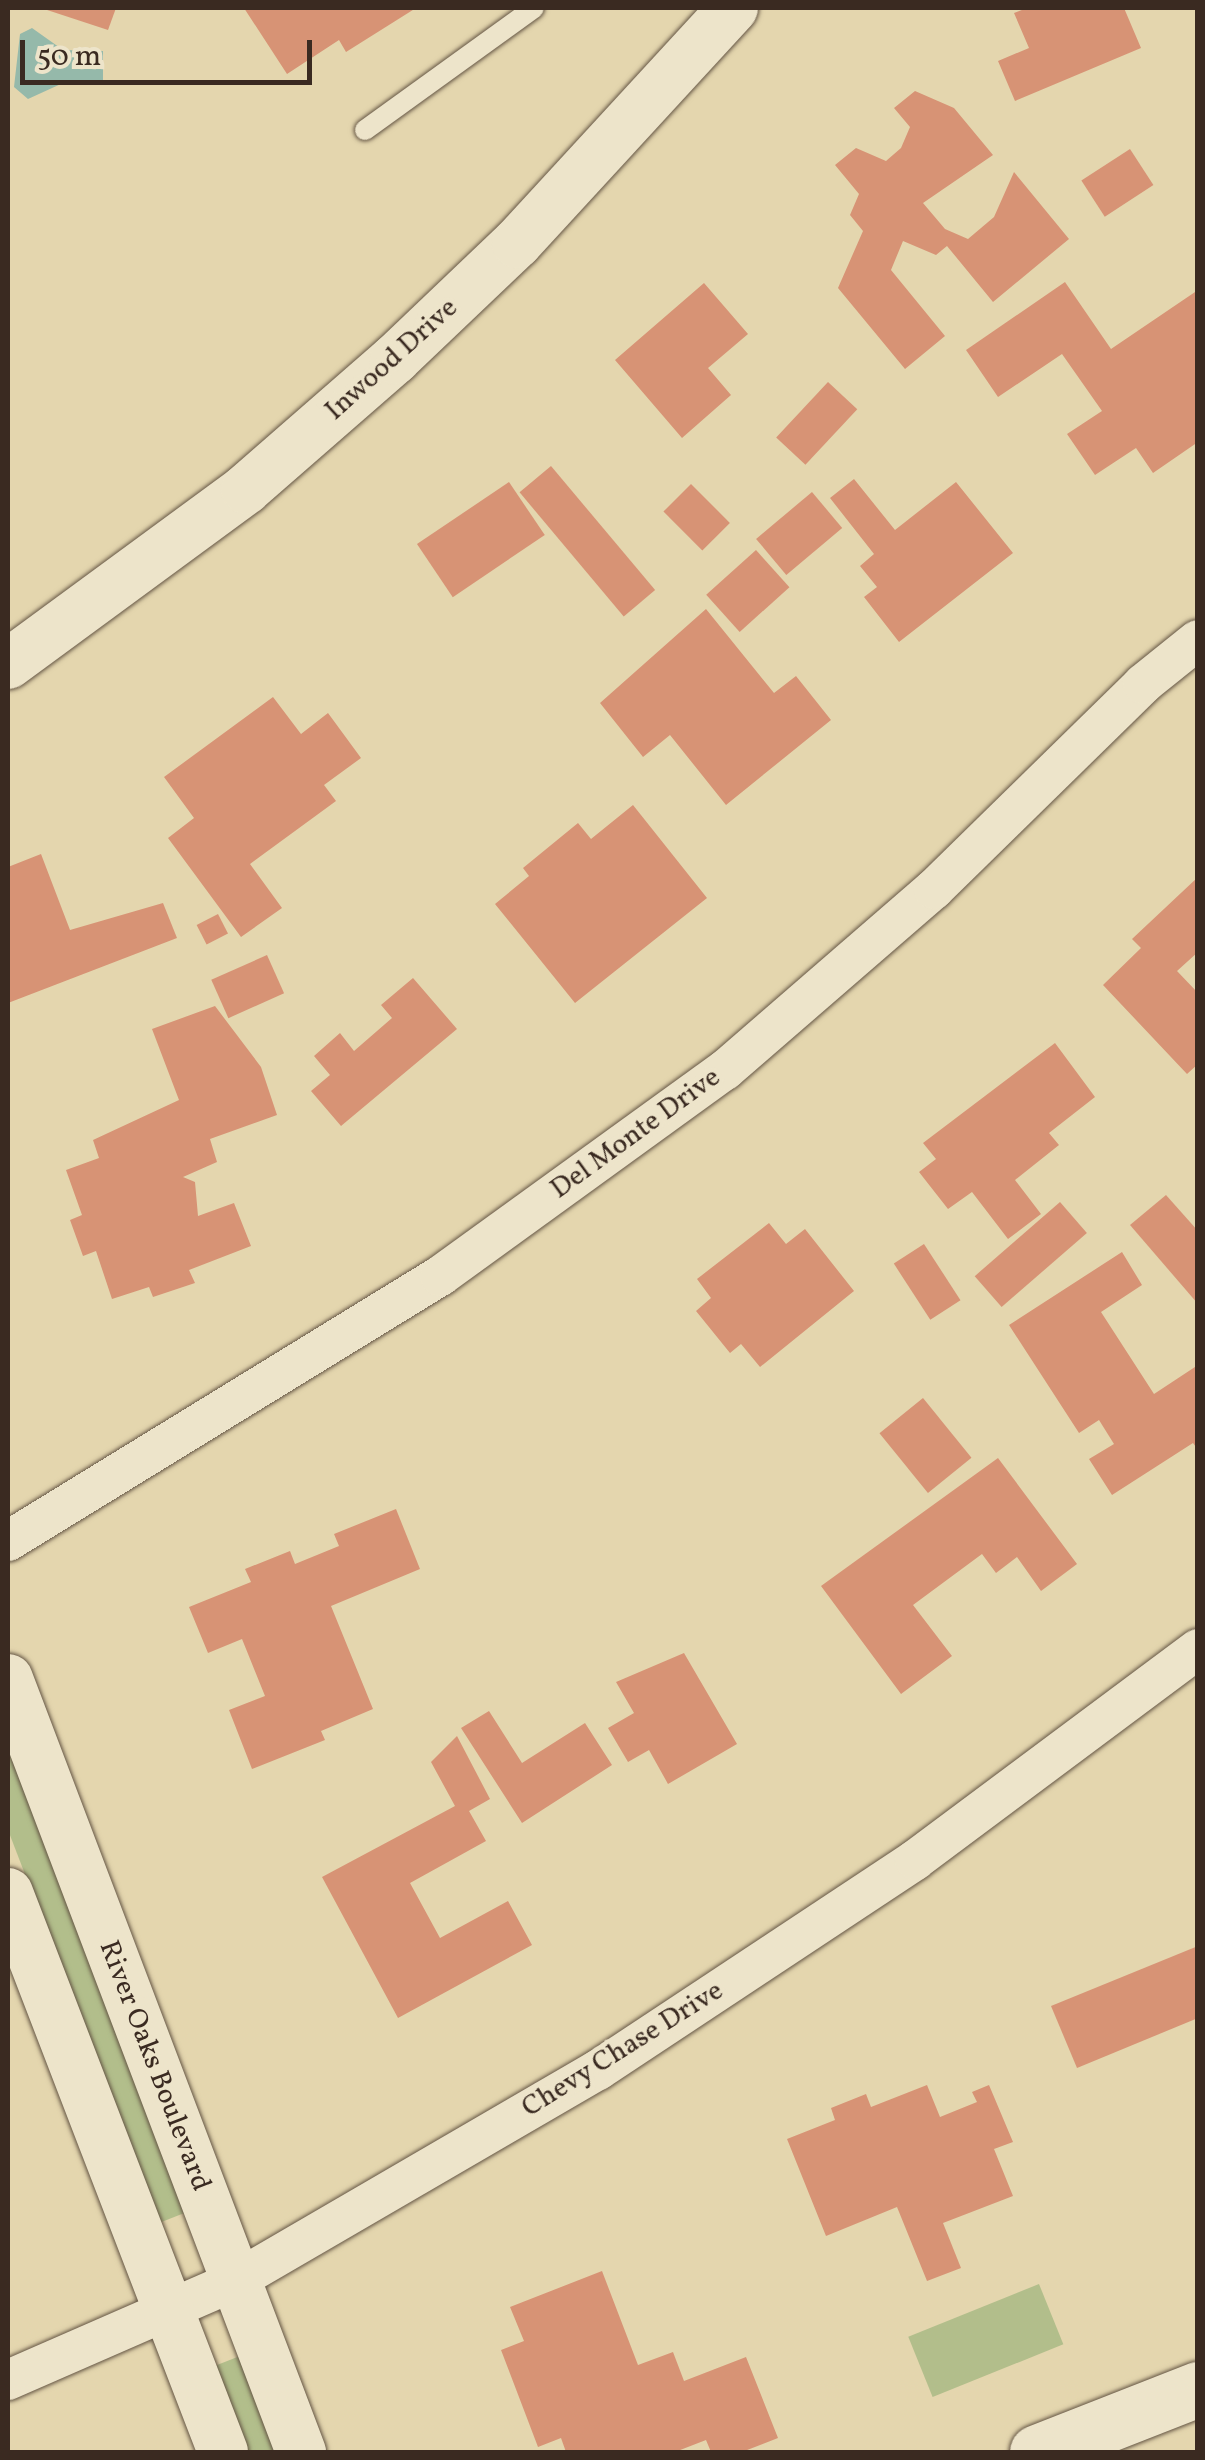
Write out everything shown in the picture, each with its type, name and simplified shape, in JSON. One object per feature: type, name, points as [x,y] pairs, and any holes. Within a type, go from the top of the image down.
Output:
[{"type":"main road","points":[[1036,2452],[1198,2389]]},
{"type":"street","name":"Inwood Drive","points":[[8,664],[246,489],[396,359],[518,243],[732,8]]},
{"type":"street","name":"Del Monte Drive","points":[[8,1541],[440,1276],[725,1070],[934,889],[1142,684],[1198,640]]},
{"type":"street","name":"Chevy Chase Drive","points":[[8,2380],[236,2280],[598,2070],[915,1860],[1193,1660]]},
{"type":"street","name":"River Oaks Boulevard","points":[[8,1678],[301,2452]]},
{"type":"street","points":[[8,1893],[224,2452]]},
{"type":"lane","points":[[365,130],[534,8]]},
{"type":"green space","points":[[8,1732],[192,2210],[159,2223],[8,1830]]},
{"type":"green space","points":[[1039,2284],[1063,2344],[933,2397],[908,2337]]},
{"type":"green space","points":[[245,2354],[283,2452],[244,2452],[212,2367]]},
{"type":"shaded area","points":[[32,28],[63,50],[103,51],[103,83],[63,83],[28,99],[14,87],[20,34]]},
{"type":"building","points":[[41,8],[116,8],[108,30]]},
{"type":"building","points":[[244,8],[416,8],[346,52],[339,40],[287,74]]},
{"type":"building","points":[[1027,8],[1124,8],[1141,48],[1015,101],[998,61],[1029,48],[1014,13]]},
{"type":"building","points":[[915,91],[954,108],[993,155],[923,203],[945,229],[968,239],[994,217],[1014,172],[1069,239],[993,302],[947,246],[936,255],[903,241],[891,270],[945,336],[905,369],[838,288],[863,231],[850,215],[859,194],[835,165],[856,148],[886,161],[901,148],[910,127],[894,108]]},
{"type":"building","points":[[1130,149],[1153,185],[1105,217],[1081,181]]},
{"type":"building","points":[[1065,282],[1111,349],[1198,290],[1198,442],[1153,473],[1136,448],[1095,475],[1067,434],[1102,411],[1062,354],[998,397],[966,350]]},
{"type":"building","points":[[704,283],[748,334],[708,368],[731,395],[682,438],[615,360]]},
{"type":"building","points":[[828,382],[857,409],[805,465],[776,438]]},
{"type":"building","points":[[551,466],[655,590],[624,616],[520,492]]},
{"type":"building","points":[[854,479],[895,530],[956,482],[1013,553],[899,642],[864,597],[877,587],[860,566],[874,554],[830,498]]},
{"type":"building","points":[[509,482],[545,535],[453,597],[417,544]]},
{"type":"building","points":[[691,484],[730,523],[702,550],[663,512]]},
{"type":"building","points":[[812,492],[842,528],[786,575],[756,539]]},
{"type":"building","points":[[756,550],[789,587],[740,632],[706,595]]},
{"type":"building","points":[[706,609],[774,693],[796,676],[831,720],[726,805],[670,735],[643,757],[600,703]]},
{"type":"building","points":[[273,697],[301,734],[328,713],[361,758],[324,785],[336,801],[250,864],[282,908],[241,937],[168,838],[194,818],[164,777]]},
{"type":"building","points":[[633,805],[707,898],[575,1003],[495,904],[529,876],[523,868],[578,823],[591,839]]},
{"type":"building","points":[[41,854],[70,930],[163,903],[177,938],[8,1003],[8,867]]},
{"type":"building","points":[[1198,877],[1198,952],[1177,971],[1198,993],[1198,1064],[1187,1074],[1103,985],[1141,948],[1132,939]]},
{"type":"building","points":[[218,914],[228,934],[207,944],[197,925]]},
{"type":"building","points":[[267,955],[284,993],[228,1018],[211,980]]},
{"type":"building","points":[[413,978],[457,1029],[341,1126],[311,1091],[330,1075],[314,1056],[340,1033],[354,1051],[392,1018],[381,1005]]},
{"type":"building","points":[[215,1006],[261,1067],[277,1115],[210,1139],[217,1162],[183,1177],[195,1182],[198,1216],[234,1203],[251,1246],[189,1270],[195,1283],[153,1297],[149,1287],[112,1299],[96,1251],[83,1256],[70,1220],[82,1215],[66,1170],[99,1158],[93,1140],[179,1100],[152,1029]]},
{"type":"building","points":[[1055,1043],[1095,1097],[1049,1133],[1059,1145],[1015,1180],[1041,1214],[1008,1239],[972,1192],[948,1209],[919,1172],[936,1159],[923,1143]]},
{"type":"building","points":[[1166,1195],[1198,1231],[1198,1304],[1130,1225]]},
{"type":"building","points":[[1060,1202],[1087,1233],[1002,1307],[975,1276]]},
{"type":"building","points":[[769,1223],[786,1244],[805,1229],[854,1291],[760,1367],[741,1344],[730,1353],[696,1311],[711,1298],[697,1279]]},
{"type":"building","points":[[924,1244],[960,1300],[930,1320],[894,1264]]},
{"type":"building","points":[[1122,1252],[1142,1285],[1101,1312],[1154,1394],[1198,1365],[1198,1450],[1193,1443],[1112,1495],[1089,1459],[1114,1444],[1099,1420],[1079,1433],[1009,1325]]},
{"type":"building","points":[[923,1398],[971,1458],[928,1493],[879,1433]]},
{"type":"building","points":[[998,1458],[1077,1564],[1041,1591],[1017,1557],[996,1573],[982,1554],[913,1605],[952,1656],[901,1694],[821,1586]]},
{"type":"building","points":[[396,1509],[420,1569],[331,1606],[373,1709],[321,1731],[325,1740],[252,1769],[229,1710],[265,1696],[242,1639],[208,1653],[189,1607],[251,1582],[245,1569],[290,1551],[295,1564],[339,1546],[334,1534]]},
{"type":"building","points":[[684,1653],[737,1744],[668,1784],[649,1750],[628,1762],[608,1728],[634,1713],[616,1682]]},
{"type":"building","points":[[489,1711],[522,1763],[585,1723],[612,1765],[522,1823],[461,1728]]},
{"type":"building","points":[[457,1736],[490,1799],[469,1811],[486,1841],[410,1883],[440,1938],[508,1901],[532,1945],[398,2018],[322,1877],[455,1806],[431,1762]]},
{"type":"building","points":[[1198,1946],[1198,2018],[1077,2068],[1051,2006]]},
{"type":"building","points":[[927,2085],[940,2117],[977,2102],[972,2092],[989,2085],[1013,2142],[994,2149],[1013,2196],[943,2223],[961,2268],[927,2281],[897,2207],[826,2236],[787,2139],[835,2120],[831,2108],[866,2094],[871,2107]]},
{"type":"building","points":[[602,2271],[638,2365],[673,2352],[684,2381],[746,2357],[778,2438],[742,2452],[711,2452],[706,2440],[675,2452],[566,2452],[561,2438],[538,2447],[501,2350],[524,2341],[510,2307]]}]
